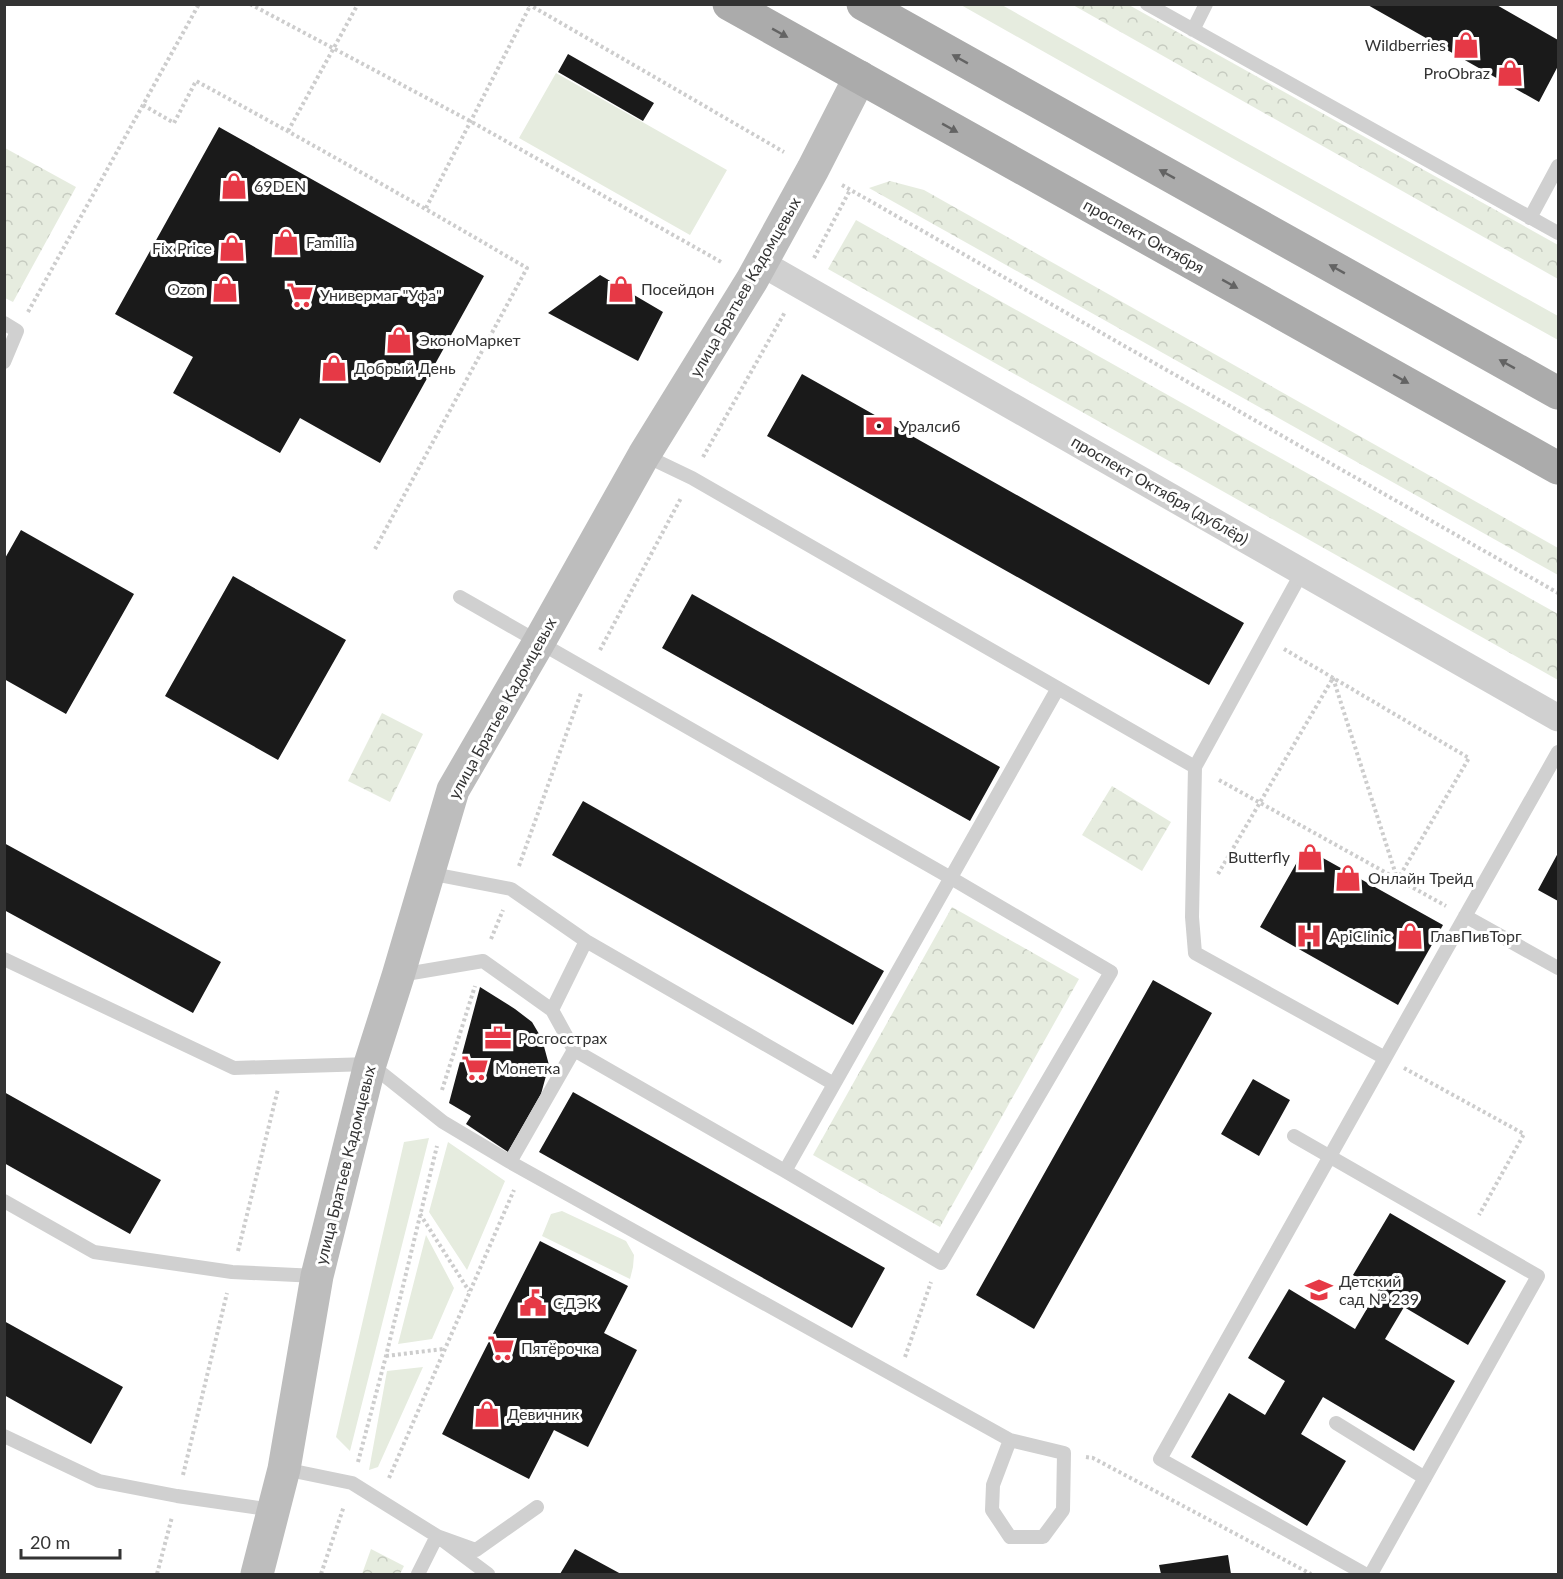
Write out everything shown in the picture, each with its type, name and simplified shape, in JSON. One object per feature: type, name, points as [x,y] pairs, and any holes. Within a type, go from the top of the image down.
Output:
[{"type":"main road","name":"проспект Октября","points":[[729,4],[1558,468]]},
{"type":"main road","points":[[878,8],[1558,393]]},
{"type":"street","name":"улица Братьев Кадомцевых","points":[[257,1575],[284,1470],[316,1276],[370,1064],[453,790],[644,455],[757,272],[860,77]]},
{"type":"street","name":"проспект Октября (дублёр)","points":[[757,272],[800,285],[1558,718]]},
{"type":"lane","points":[[1147,4],[1558,233]]},
{"type":"lane","points":[[1193,30],[1206,4]]},
{"type":"lane","points":[[1530,218],[1558,166]]},
{"type":"lane","points":[[4,323],[17,331],[4,362]]},
{"type":"lane","points":[[644,455],[692,478],[1195,766]]},
{"type":"lane","points":[[1302,572],[1195,766],[1192,917],[1195,954],[1385,1058]]},
{"type":"lane","points":[[398,976],[483,961],[552,1010],[574,1050],[941,1263],[1111,972],[460,597]]},
{"type":"lane","points":[[785,1171],[1058,688]]},
{"type":"lane","points":[[1365,1575],[1160,1459],[1558,752]]},
{"type":"lane","points":[[428,873],[511,889],[586,941],[834,1084]]},
{"type":"lane","points":[[1465,916],[1558,968]]},
{"type":"lane","points":[[552,1010],[586,941]]},
{"type":"lane","points":[[4,959],[234,1068],[370,1064],[443,1122],[523,1170],[1010,1440],[1064,1453],[1063,1510],[1043,1537],[1010,1537],[992,1510],[993,1485],[1010,1440]]},
{"type":"lane","points":[[510,1162],[574,1050]]},
{"type":"lane","points":[[1294,1136],[1538,1276],[1371,1575]]},
{"type":"lane","points":[[4,1201],[94,1252],[232,1272],[316,1276]]},
{"type":"lane","points":[[1336,1423],[1425,1478]]},
{"type":"lane","points":[[4,1436],[99,1481],[177,1496],[273,1510]]},
{"type":"lane","points":[[284,1470],[352,1483],[437,1536],[488,1575]]},
{"type":"lane","points":[[437,1536],[476,1550],[537,1507]]},
{"type":"lane","points":[[418,1575],[437,1536]]},
{"type":"path","points":[[17,331],[199,4]]},
{"type":"path","points":[[250,4],[757,272]]},
{"type":"path","points":[[288,131],[358,4]]},
{"type":"path","points":[[426,208],[529,5],[1558,594]]},
{"type":"path","points":[[143,105],[174,123],[196,81],[426,208],[527,268],[375,549]]},
{"type":"path","points":[[321,1575],[352,1483],[386,1356],[443,1122],[437,1106],[483,961],[589,671],[850,190]]},
{"type":"path","points":[[1265,639],[1469,758],[1398,879]]},
{"type":"path","points":[[1192,917],[1332,678]]},
{"type":"path","points":[[1332,678],[1398,879]]},
{"type":"path","points":[[1195,766],[1465,916]]},
{"type":"path","points":[[1385,1058],[1524,1134],[1468,1236]]},
{"type":"path","points":[[157,1575],[284,1066]]},
{"type":"path","points":[[380,1501],[523,1170]]},
{"type":"path","points":[[420,1214],[470,1292]]},
{"type":"path","points":[[909,1348],[928,1288]]},
{"type":"path","points":[[386,1356],[444,1349]]},
{"type":"path","points":[[1064,1453],[1093,1458],[1311,1575]]},
{"type":"green space","points":[[961,5],[1002,5],[1558,316],[1558,340],[1232,158]]},
{"type":"green space","points":[[1073,5],[1129,5],[1558,245],[1558,279]]},
{"type":"green space","points":[[556,73],[727,170],[690,235],[519,138]]},
{"type":"green space","points":[[5,148],[76,187],[13,302],[5,298]]},
{"type":"green space","points":[[890,181],[924,190],[1558,548],[1558,575],[869,188]]},
{"type":"green space","points":[[856,220],[1558,614],[1558,680],[828,269]]},
{"type":"green space","points":[[382,713],[423,734],[390,802],[348,781]]},
{"type":"green space","points":[[1112,786],[1171,822],[1142,871],[1082,835]]},
{"type":"green space","points":[[952,907],[1079,979],[940,1227],[813,1155]]},
{"type":"green space","points":[[429,1138],[350,1451],[336,1437],[404,1142]]},
{"type":"green space","points":[[448,1142],[505,1181],[467,1270],[429,1212]]},
{"type":"green space","points":[[562,1211],[626,1241],[634,1255],[630,1279],[542,1236],[551,1214]]},
{"type":"green space","points":[[426,1235],[454,1288],[432,1339],[398,1344]]},
{"type":"green space","points":[[423,1367],[378,1467],[369,1470],[387,1371]]},
{"type":"green space","points":[[371,1549],[404,1566],[400,1574],[362,1574]]},
{"type":"building","points":[[1366,4],[1495,4],[1558,40],[1558,66],[1539,102]]},
{"type":"building","points":[[568,54],[654,103],[643,121],[558,72]]},
{"type":"building","name":"Универмаг \"Уфа\"","points":[[219,127],[484,276],[380,463],[300,418],[280,453],[173,393],[193,357],[115,314]]},
{"type":"building","points":[[600,275],[663,312],[638,361],[548,313]]},
{"type":"building","points":[[802,374],[1244,623],[1209,685],[767,436]]},
{"type":"building","points":[[21,530],[134,594],[66,714],[4,679],[4,560]]},
{"type":"building","points":[[233,576],[346,640],[278,760],[165,696]]},
{"type":"building","points":[[692,594],[1000,767],[970,821],[662,648]]},
{"type":"building","points":[[583,801],[884,971],[853,1025],[552,855]]},
{"type":"building","points":[[4,843],[221,962],[193,1013],[4,910]]},
{"type":"building","points":[[1305,848],[1443,925],[1398,1005],[1260,927]]},
{"type":"building","points":[[1558,853],[1558,901],[1538,890]]},
{"type":"building","points":[[1153,980],[1212,1013],[1034,1329],[976,1295]]},
{"type":"building","points":[[480,987],[532,1022],[542,1039],[549,1065],[541,1094],[508,1152],[466,1124],[471,1116],[449,1103]]},
{"type":"building","points":[[1253,1079],[1290,1100],[1259,1156],[1221,1134]]},
{"type":"building","points":[[4,1092],[161,1180],[130,1234],[4,1163]]},
{"type":"building","points":[[573,1092],[885,1268],[852,1328],[539,1152]]},
{"type":"building","points":[[1390,1213],[1506,1281],[1468,1345],[1404,1307],[1385,1339],[1455,1381],[1414,1451],[1323,1397],[1301,1434],[1346,1461],[1307,1526],[1191,1457],[1229,1393],[1265,1415],[1285,1381],[1248,1358],[1289,1289],[1355,1329],[1378,1290],[1353,1275]]},
{"type":"building","points":[[540,1241],[628,1286],[604,1333],[637,1350],[588,1447],[554,1430],[529,1479],[442,1434]]},
{"type":"building","points":[[4,1321],[123,1387],[91,1444],[4,1395]]},
{"type":"building","points":[[575,1549],[621,1574],[560,1574]]},
{"type":"building","points":[[1228,1555],[1231,1574],[1161,1574],[1159,1565]]},
{"type":"place","name":"Wildberries","points":[[1466,45]]},
{"type":"place","name":"ProObraz","points":[[1510,73]]},
{"type":"place","name":"69DEN","points":[[234,186]]},
{"type":"place","name":"Familia","points":[[286,242]]},
{"type":"place","name":"Fix Price","points":[[232,248]]},
{"type":"place","name":"Ozon","points":[[225,289]]},
{"type":"place","name":"Посейдон","points":[[621,289]]},
{"type":"place","name":"Универмаг \"Уфа\"","points":[[300,295]]},
{"type":"place","name":"ЭконоМаркет","points":[[399,340]]},
{"type":"place","name":"Добрый День","points":[[334,368]]},
{"type":"place","name":"Уралсиб","points":[[879,426]]},
{"type":"place","name":"Butterfly","points":[[1310,857]]},
{"type":"place","name":"Онлайн Трейд","points":[[1348,878]]},
{"type":"place","name":"ApiClinic","points":[[1309,936]]},
{"type":"place","name":"ГлавПивТорг","points":[[1410,936]]},
{"type":"place","name":"Росгосстрах","points":[[498,1038]]},
{"type":"place","name":"Монетка","points":[[475,1068]]},
{"type":"place","name":"Детский сад № 239","points":[[1319,1290]]},
{"type":"place","name":"СДЭК","points":[[533,1303]]},
{"type":"place","name":"Пятёрочка","points":[[501,1348]]},
{"type":"place","name":"Девичник","points":[[487,1414]]}]
